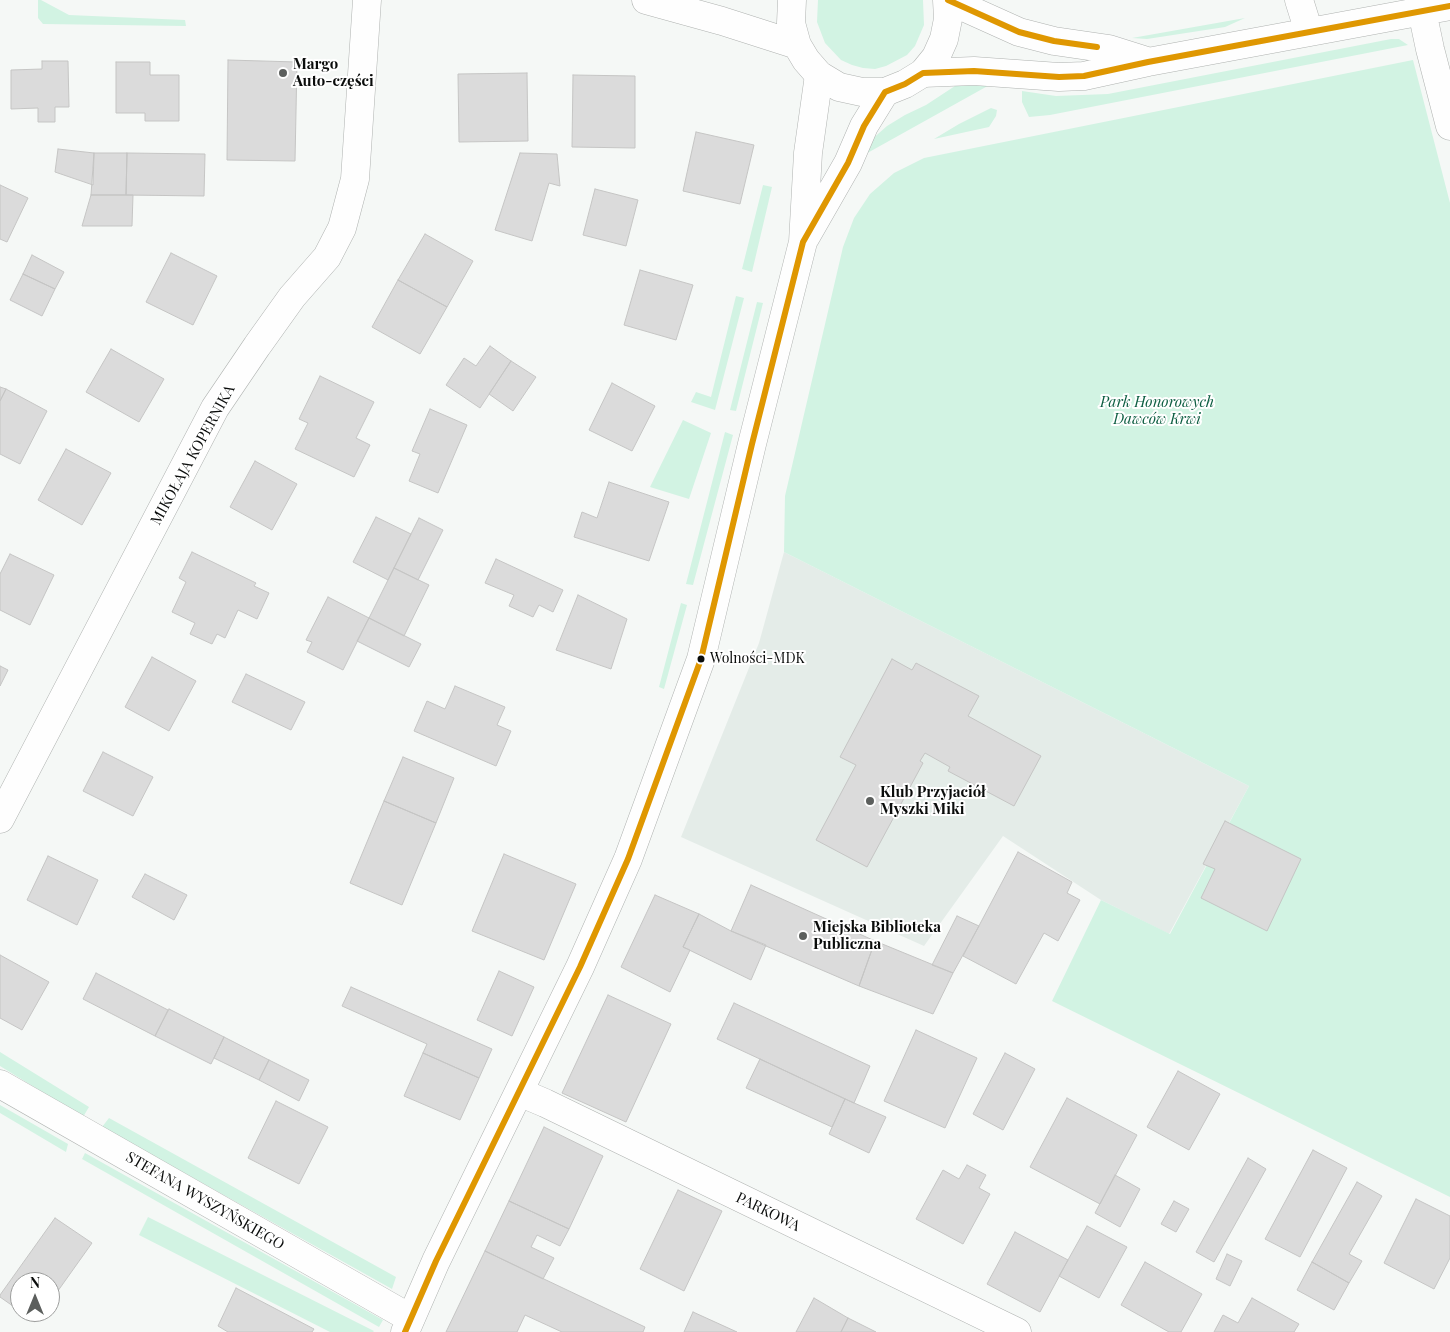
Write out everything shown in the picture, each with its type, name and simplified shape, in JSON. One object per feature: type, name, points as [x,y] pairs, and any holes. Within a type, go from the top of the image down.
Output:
[{"type":"street","name":"MIKOŁAJA KOPERNIKA","points":[[0,819],[215,408],[256,346],[292,297],[327,257],[342,228],[355,179],[367,0]]},
{"type":"street","points":[[646,0],[722,21],[797,45]]},
{"type":"street","points":[[792,0],[791,23],[797,45],[806,60],[820,75],[840,87],[862,92],[885,92],[905,84],[923,73],[936,57],[944,39],[948,19],[948,0],[1019,32],[1054,41],[1110,50],[1148,62]]},
{"type":"street","points":[[1299,0],[1309,32]]},
{"type":"street","points":[[923,73],[974,70],[1058,77],[1084,76],[1148,62],[1450,6]]},
{"type":"street","points":[[1422,11],[1450,126]]},
{"type":"street","points":[[408,1325],[580,967],[628,859],[701,659],[752,444],[803,242],[808,154],[820,75]]},
{"type":"street","points":[[803,242],[844,170],[864,126],[885,92]]},
{"type":"street","name":"STEFANA WYSZYŃSKIEGO","points":[[0,1084],[408,1325]]},
{"type":"street","name":"PARKOWA","points":[[519,1092],[1017,1332]]},
{"type":"shaded area","points":[[784,552],[1249,786],[1169,934],[1101,900],[1003,836],[924,946],[681,837],[759,643]]},
{"type":"green space","points":[[38,0],[69,15],[185,20],[186,26],[43,24],[38,18]]},
{"type":"green space","points":[[818,0],[923,0],[924,25],[915,46],[907,55],[886,66],[875,69],[863,68],[841,60],[825,43],[817,22]]},
{"type":"green space","points":[[1245,18],[1225,27],[1147,39],[1132,38]]},
{"type":"green space","points":[[1399,39],[1408,45],[1050,115],[1029,117],[1022,102],[1022,91],[1056,96],[1108,94]]},
{"type":"green space","name":"Park Honorowych Dawców Krwi","points":[[1413,60],[1450,203],[1450,1197],[1052,1001],[1101,900],[1170,934],[1249,786],[784,552],[785,496],[843,247],[854,218],[870,194],[894,173],[924,158]]},
{"type":"green space","points":[[993,83],[862,156],[870,141],[887,126],[926,105],[955,86]]},
{"type":"green space","points":[[991,108],[997,110],[996,116],[989,127],[934,139],[959,124]]},
{"type":"green space","points":[[763,185],[772,187],[752,272],[742,269]]},
{"type":"green space","points":[[736,296],[744,298],[715,410],[691,402],[696,392],[711,397]]},
{"type":"green space","points":[[757,302],[763,303],[736,411],[730,410]]},
{"type":"green space","points":[[683,420],[711,433],[689,499],[650,487]]},
{"type":"green space","points":[[725,432],[733,435],[693,585],[686,584]]},
{"type":"green space","points":[[681,603],[687,605],[664,689],[659,687]]},
{"type":"green space","points":[[0,1052],[89,1107],[83,1117],[0,1066]]},
{"type":"green space","points":[[0,1105],[68,1144],[66,1152],[0,1113]]},
{"type":"green space","points":[[109,1118],[396,1277],[392,1289],[102,1127]]},
{"type":"green space","points":[[85,1153],[383,1320],[379,1327],[82,1159]]},
{"type":"green space","points":[[148,1217],[374,1331],[330,1332],[139,1235]]},
{"type":"building","points":[[228,60],[297,62],[295,161],[227,160]]},
{"type":"building","points":[[42,61],[68,61],[69,107],[55,107],[55,122],[38,122],[38,108],[11,109],[11,70],[42,69]]},
{"type":"building","points":[[116,62],[150,62],[150,75],[179,75],[179,121],[145,121],[145,113],[116,113]]},
{"type":"building","points":[[527,73],[528,141],[459,142],[458,74]]},
{"type":"building","points":[[573,75],[635,76],[635,148],[572,147]]},
{"type":"building","points":[[696,132],[754,145],[740,204],[683,191]]},
{"type":"building","points":[[58,149],[94,153],[93,185],[55,172]]},
{"type":"building","points":[[94,153],[127,153],[126,195],[91,195]]},
{"type":"building","points":[[127,153],[205,154],[204,196],[126,195]]},
{"type":"building","points":[[520,153],[557,154],[560,186],[549,183],[532,241],[495,230]]},
{"type":"building","points":[[0,185],[28,198],[7,242],[0,239]]},
{"type":"building","points":[[595,189],[638,200],[626,246],[583,235]]},
{"type":"building","points":[[91,195],[133,195],[132,226],[82,226]]},
{"type":"building","points":[[425,234],[473,261],[447,307],[398,280]]},
{"type":"building","points":[[171,253],[217,276],[193,325],[146,302]]},
{"type":"building","points":[[32,255],[64,272],[55,289],[23,274]]},
{"type":"building","points":[[640,270],[693,285],[676,340],[624,325]]},
{"type":"building","points":[[23,274],[55,289],[42,316],[10,300]]},
{"type":"building","points":[[398,280],[447,307],[420,354],[372,327]]},
{"type":"building","points":[[490,346],[511,361],[480,408],[446,385],[464,358],[476,366]]},
{"type":"building","points":[[111,349],[164,379],[139,422],[86,392]]},
{"type":"building","points":[[511,361],[536,377],[513,411],[489,394]]},
{"type":"building","points":[[320,376],[374,402],[356,438],[370,445],[354,477],[295,449],[308,423],[299,419]]},
{"type":"building","points":[[612,383],[655,406],[632,451],[589,430]]},
{"type":"building","points":[[0,387],[6,389],[0,401]]},
{"type":"building","points":[[6,389],[47,411],[20,464],[0,454],[0,401]]},
{"type":"building","points":[[430,409],[467,425],[438,493],[409,481],[420,454],[412,451]]},
{"type":"building","points":[[66,449],[111,473],[82,525],[38,500]]},
{"type":"building","points":[[255,461],[297,484],[272,530],[230,507]]},
{"type":"building","points":[[609,482],[669,502],[649,561],[574,537],[582,512],[597,518]]},
{"type":"building","points":[[376,517],[411,534],[388,580],[353,562]]},
{"type":"building","points":[[419,518],[443,530],[418,580],[394,568]]},
{"type":"building","points":[[192,552],[256,583],[254,586],[269,593],[257,619],[238,610],[225,638],[217,634],[212,644],[190,634],[195,623],[172,612],[186,582],[179,578]]},
{"type":"building","points":[[10,554],[54,575],[30,625],[0,610],[0,574]]},
{"type":"building","points":[[496,559],[563,590],[553,612],[539,605],[533,617],[509,606],[514,595],[485,583]]},
{"type":"building","points":[[394,568],[429,585],[404,636],[369,618]]},
{"type":"building","points":[[578,595],[627,619],[611,669],[556,650]]},
{"type":"building","points":[[328,597],[369,618],[343,670],[307,652],[312,642],[306,640]]},
{"type":"building","points":[[369,618],[421,644],[409,667],[357,641]]},
{"type":"building","points":[[152,657],[196,681],[169,731],[125,707]]},
{"type":"building","points":[[892,659],[912,670],[916,663],[979,696],[968,716],[1041,756],[1014,806],[948,771],[950,767],[925,753],[920,761],[923,763],[867,867],[816,840],[856,765],[840,757]]},
{"type":"building","points":[[0,666],[8,670],[0,686]]},
{"type":"building","points":[[246,674],[305,702],[291,730],[232,702]]},
{"type":"building","points":[[455,686],[505,707],[497,725],[511,731],[496,766],[414,731],[427,701],[445,709]]},
{"type":"building","points":[[103,752],[153,777],[133,816],[83,791]]},
{"type":"building","points":[[403,757],[454,778],[436,823],[384,801]]},
{"type":"building","points":[[384,801],[436,823],[402,905],[350,883]]},
{"type":"building","points":[[1225,821],[1301,859],[1267,931],[1201,898],[1215,869],[1203,864]]},
{"type":"building","points":[[1018,852],[1072,882],[1067,893],[1080,900],[1058,941],[1044,933],[1016,984],[963,956]]},
{"type":"building","points":[[504,854],[576,884],[544,960],[472,931]]},
{"type":"building","points":[[48,856],[98,880],[77,925],[27,900]]},
{"type":"building","points":[[145,874],[187,895],[174,920],[132,897]]},
{"type":"building","name":"Miejska Biblioteka Publiczna","points":[[751,885],[875,941],[859,986],[731,931]]},
{"type":"building","points":[[655,895],[699,914],[683,947],[690,950],[670,992],[621,967]]},
{"type":"building","points":[[699,914],[731,931],[766,945],[751,980],[683,947]]},
{"type":"building","points":[[957,916],[979,926],[953,973],[932,965]]},
{"type":"building","points":[[875,941],[953,973],[933,1014],[859,986]]},
{"type":"building","points":[[0,955],[49,982],[22,1030],[0,1018]]},
{"type":"building","points":[[499,971],[534,987],[512,1036],[477,1020]]},
{"type":"building","points":[[96,973],[168,1010],[155,1036],[83,999]]},
{"type":"building","points":[[351,987],[492,1049],[479,1078],[423,1053],[427,1044],[342,1006]]},
{"type":"building","points":[[608,995],[671,1024],[626,1122],[562,1093]]},
{"type":"building","points":[[734,1003],[870,1066],[854,1103],[717,1039]]},
{"type":"building","points":[[169,1009],[224,1037],[211,1064],[155,1036]]},
{"type":"building","points":[[916,1030],[977,1058],[945,1128],[884,1101]]},
{"type":"building","points":[[224,1037],[269,1060],[259,1080],[214,1058]]},
{"type":"building","points":[[423,1053],[479,1078],[460,1120],[404,1096]]},
{"type":"building","points":[[1005,1053],[1035,1069],[1003,1130],[973,1114]]},
{"type":"building","points":[[760,1059],[845,1099],[832,1127],[746,1088]]},
{"type":"building","points":[[269,1060],[309,1080],[299,1101],[259,1080]]},
{"type":"building","points":[[1178,1071],[1220,1094],[1189,1150],[1147,1127]]},
{"type":"building","points":[[1067,1098],[1137,1135],[1100,1204],[1030,1167]]},
{"type":"building","points":[[845,1099],[886,1117],[869,1153],[829,1134]]},
{"type":"building","points":[[276,1101],[328,1127],[299,1184],[248,1158]]},
{"type":"building","points":[[544,1127],[603,1156],[569,1229],[509,1201]]},
{"type":"building","points":[[1313,1150],[1347,1168],[1300,1257],[1265,1239]]},
{"type":"building","points":[[1248,1158],[1266,1169],[1214,1262],[1196,1252]]},
{"type":"building","points":[[967,1165],[986,1175],[979,1188],[990,1194],[963,1244],[916,1219],[943,1170],[959,1179]]},
{"type":"building","points":[[1115,1175],[1140,1189],[1120,1227],[1095,1213]]},
{"type":"building","points":[[1357,1182],[1382,1196],[1349,1254],[1362,1261],[1349,1283],[1312,1262]]},
{"type":"building","points":[[678,1190],[722,1211],[684,1291],[640,1269]]},
{"type":"building","points":[[1416,1199],[1450,1216],[1450,1258],[1434,1289],[1384,1263]]},
{"type":"building","points":[[509,1201],[569,1229],[560,1246],[537,1235],[531,1247],[554,1258],[543,1279],[485,1251]]},
{"type":"building","points":[[1174,1201],[1189,1209],[1176,1232],[1161,1224]]},
{"type":"building","points":[[55,1218],[92,1243],[60,1288],[60,1272],[16,1272]]},
{"type":"building","points":[[1087,1226],[1127,1247],[1099,1298],[1059,1276]]},
{"type":"building","points":[[1015,1232],[1068,1260],[1040,1312],[987,1284]]},
{"type":"building","points":[[485,1251],[645,1327],[643,1332],[562,1332],[525,1315],[517,1332],[446,1332]]},
{"type":"building","points":[[1227,1254],[1242,1261],[1230,1286],[1216,1279]]},
{"type":"building","points":[[1145,1262],[1202,1294],[1181,1332],[1169,1332],[1121,1305]]},
{"type":"building","points":[[1312,1262],[1349,1283],[1334,1310],[1297,1290]]},
{"type":"building","points":[[10,1281],[10,1304],[0,1295]]},
{"type":"building","points":[[236,1288],[314,1329],[312,1332],[228,1332],[218,1326]]},
{"type":"building","points":[[814,1298],[848,1318],[841,1332],[796,1332]]},
{"type":"building","points":[[1252,1298],[1299,1324],[1294,1332],[1214,1332],[1223,1315],[1238,1323]]},
{"type":"building","points":[[693,1312],[737,1332],[684,1332]]},
{"type":"building","points":[[848,1318],[876,1332],[841,1332]]},
{"type":"transit line","points":[[948,0],[1019,32],[1054,41],[1097,47]]},
{"type":"transit line","points":[[405,1332],[436,1261],[580,967],[628,859],[701,659],[752,444],[803,242],[848,163],[864,126],[885,92],[905,84],[923,73],[974,71],[1059,77],[1084,76],[1148,62],[1450,6]]},
{"type":"place","name":"Margo Auto-części","points":[[283,73]]},
{"type":"place","name":"Wolności-MDK","points":[[701,659]]},
{"type":"place","name":"Klub Przyjaciół Myszki Miki","points":[[870,801]]},
{"type":"place","name":"Miejska Biblioteka Publiczna","points":[[803,936]]}]
